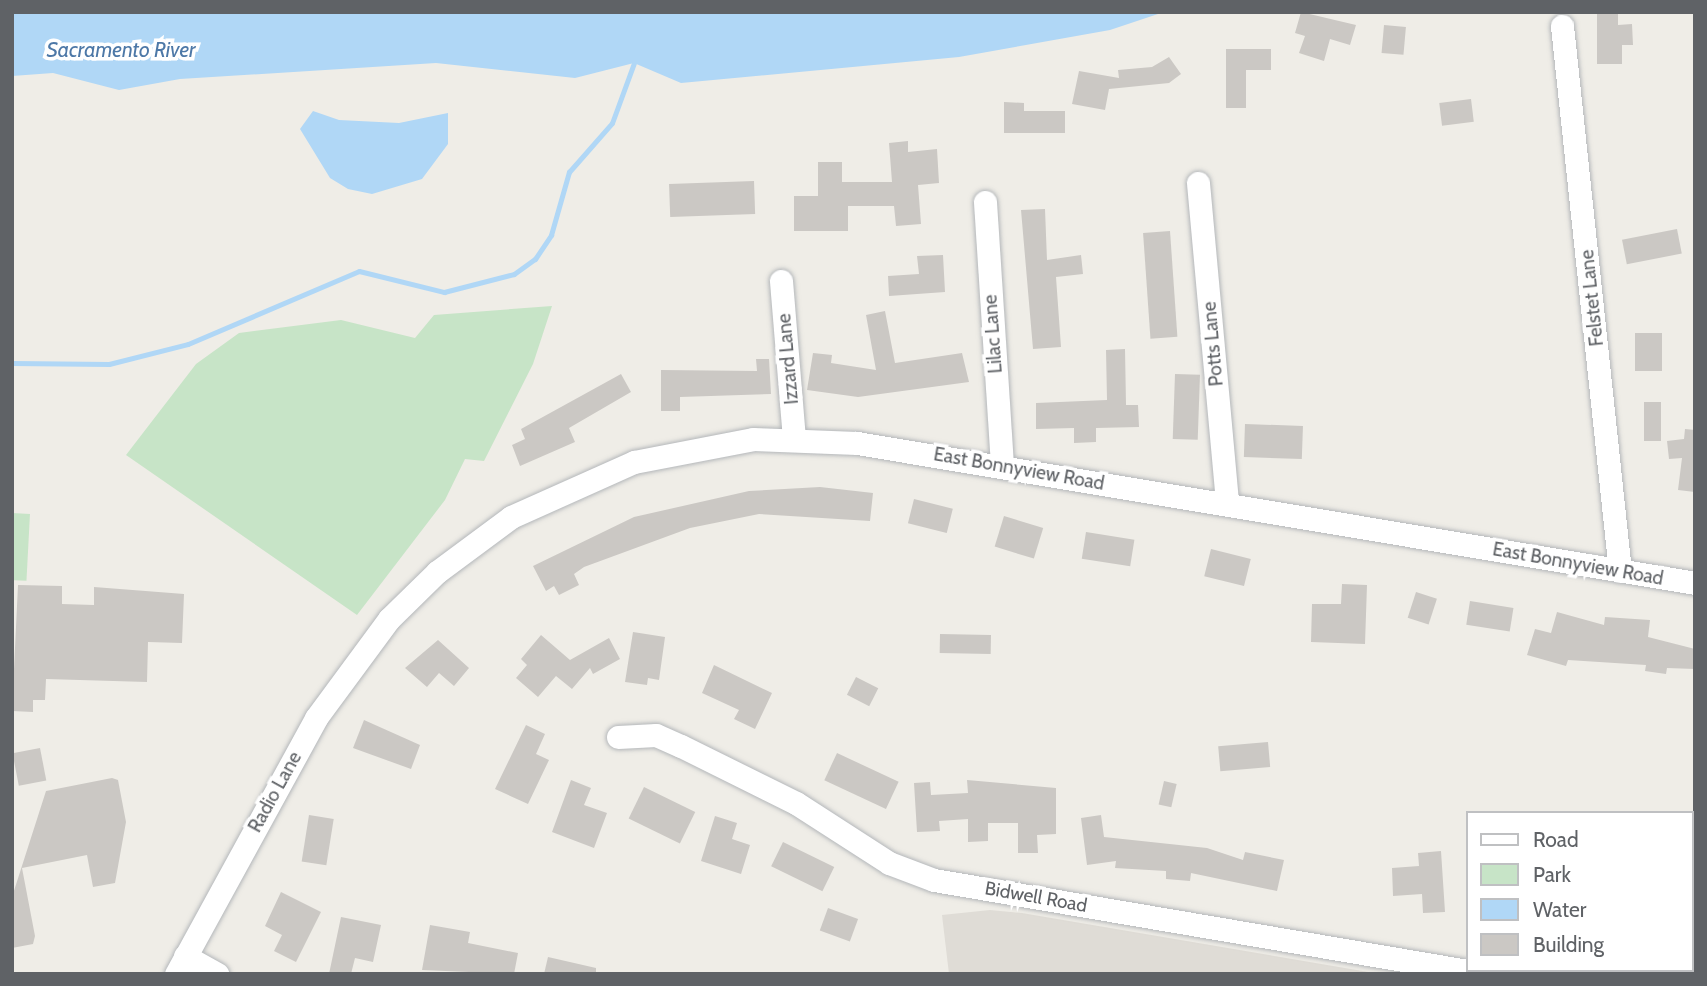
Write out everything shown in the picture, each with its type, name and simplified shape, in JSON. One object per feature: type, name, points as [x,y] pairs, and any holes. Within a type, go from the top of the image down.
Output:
[{"type":"street","name":"Felstet Lane","points":[[1562,26],[1620,570]]},
{"type":"street","name":"Potts Lane","points":[[1198,183],[1227,504]]},
{"type":"street","name":"Lilac Lane","points":[[985,202],[1002,466]]},
{"type":"street","name":"Izzard Lane","points":[[781,281],[794,438]]},
{"type":"street","name":"East Bonnyview Road","points":[[389,619],[469,546],[551,495],[686,449],[794,438],[1002,466],[1695,583]]},
{"type":"street","name":"Radio Lane","points":[[181,965],[316,718],[389,619]]},
{"type":"street","name":"Bidwell Road","points":[[618,737],[644,734],[681,746],[796,803],[889,863],[934,880],[1466,971]]},
{"type":"street","points":[[181,965],[217,974]]},
{"type":"shaded area","points":[[990,910],[1022,913],[1380,974],[949,974],[942,915]]},
{"type":"green space","points":[[552,306],[533,364],[484,461],[465,459],[445,500],[357,615],[126,455],[196,364],[239,333],[341,320],[415,338],[434,315]]},
{"type":"green space","points":[[12,513],[30,514],[26,581],[12,580]]},
{"type":"water","name":"Sacramento River","points":[[12,12],[1164,12],[1110,30],[959,57],[681,83],[634,63],[575,78],[436,63],[180,79],[119,90],[53,73],[12,76]]},
{"type":"water","points":[[313,111],[339,120],[399,123],[448,113],[448,144],[422,179],[372,194],[348,189],[330,178],[300,129]]},
{"type":"building","points":[[1301,12],[1356,25],[1350,45],[1330,39],[1324,61],[1299,53],[1305,36],[1295,33]]},
{"type":"building","points":[[1597,13],[1618,13],[1618,25],[1632,24],[1633,45],[1622,45],[1622,64],[1597,64]]},
{"type":"building","points":[[1384,25],[1406,27],[1403,55],[1382,53]]},
{"type":"building","points":[[1226,49],[1271,49],[1271,70],[1246,70],[1246,108],[1226,108]]},
{"type":"building","points":[[1169,57],[1181,74],[1169,83],[1109,89],[1105,110],[1072,104],[1079,71],[1119,78],[1118,70],[1152,67]]},
{"type":"building","points":[[1471,99],[1474,122],[1442,126],[1439,103]]},
{"type":"building","points":[[1004,102],[1024,103],[1024,111],[1065,111],[1065,133],[1004,133]]},
{"type":"building","points":[[908,141],[908,152],[937,149],[939,183],[918,185],[921,224],[896,226],[894,206],[848,206],[848,231],[794,231],[794,196],[818,196],[818,162],[842,162],[842,182],[892,182],[889,143]]},
{"type":"building","points":[[754,181],[755,214],[670,217],[669,184]]},
{"type":"building","points":[[1045,209],[1047,260],[1081,255],[1083,274],[1056,277],[1061,347],[1033,349],[1021,210]]},
{"type":"building","points":[[1677,229],[1682,254],[1627,264],[1622,240]]},
{"type":"building","points":[[1170,231],[1177,337],[1150,339],[1143,233]]},
{"type":"building","points":[[943,255],[945,292],[889,296],[888,276],[919,274],[917,256]]},
{"type":"building","points":[[885,311],[895,363],[962,353],[969,382],[858,397],[807,390],[813,353],[832,355],[831,363],[876,370],[866,315]]},
{"type":"building","points":[[1635,333],[1662,333],[1662,371],[1635,371]]},
{"type":"building","points":[[1125,349],[1126,405],[1138,405],[1139,427],[1096,428],[1096,442],[1074,443],[1074,428],[1036,429],[1036,403],[1107,400],[1106,350]]},
{"type":"building","points":[[756,359],[769,359],[771,394],[680,397],[680,411],[661,411],[661,370],[757,371]]},
{"type":"building","points":[[621,374],[631,392],[569,428],[575,442],[520,466],[512,445],[525,439],[521,429]]},
{"type":"building","points":[[1175,374],[1200,375],[1198,440],[1173,439]]},
{"type":"building","points":[[1644,402],[1661,402],[1661,441],[1644,441]]},
{"type":"building","points":[[1245,424],[1303,426],[1302,459],[1244,457]]},
{"type":"building","points":[[1685,429],[1695,430],[1695,492],[1678,490],[1682,458],[1669,459],[1667,441],[1684,439]]},
{"type":"building","points":[[820,487],[873,493],[870,521],[759,514],[690,528],[584,567],[574,574],[579,585],[559,595],[554,586],[546,591],[533,566],[634,517],[749,491]]},
{"type":"building","points":[[914,499],[953,509],[947,533],[908,523]]},
{"type":"building","points":[[1004,516],[1043,528],[1034,559],[995,547]]},
{"type":"building","points":[[1086,532],[1134,540],[1130,566],[1082,559]]},
{"type":"building","points":[[1211,549],[1251,559],[1244,586],[1204,576]]},
{"type":"building","points":[[1342,584],[1367,585],[1365,644],[1311,642],[1312,604],[1341,604]]},
{"type":"building","points":[[18,585],[62,586],[62,604],[94,605],[94,587],[184,594],[182,643],[148,642],[147,682],[46,679],[45,700],[33,700],[33,712],[12,711]]},
{"type":"building","points":[[1416,592],[1437,599],[1429,624],[1408,618]]},
{"type":"building","points":[[1470,601],[1513,608],[1510,632],[1466,625]]},
{"type":"building","points":[[1557,612],[1604,625],[1605,617],[1650,620],[1648,637],[1695,649],[1695,669],[1667,668],[1666,674],[1645,671],[1646,665],[1568,660],[1566,666],[1527,655],[1535,629],[1551,633]]},
{"type":"building","points":[[633,632],[665,637],[659,680],[648,678],[647,685],[625,682]]},
{"type":"building","points":[[940,634],[991,635],[991,654],[940,653]]},
{"type":"building","points":[[541,635],[570,660],[609,638],[620,659],[593,674],[590,668],[572,689],[556,676],[538,697],[516,678],[527,665],[521,659]]},
{"type":"building","points":[[438,640],[469,668],[454,686],[439,673],[427,687],[405,668]]},
{"type":"building","points":[[714,665],[772,693],[755,729],[734,719],[739,710],[702,693]]},
{"type":"building","points":[[856,677],[878,688],[869,706],[847,695]]},
{"type":"building","points":[[364,720],[420,745],[411,769],[353,748]]},
{"type":"building","points":[[526,725],[545,734],[536,754],[549,760],[528,804],[495,789]]},
{"type":"building","points":[[1268,742],[1270,767],[1220,771],[1218,746]]},
{"type":"building","points":[[40,748],[46,780],[19,786],[13,753]]},
{"type":"building","points":[[837,753],[899,782],[886,809],[824,780]]},
{"type":"building","points":[[112,778],[118,780],[126,822],[115,883],[93,887],[87,855],[22,868],[35,936],[33,944],[12,948],[12,897],[46,791]]},
{"type":"building","points":[[571,780],[591,788],[584,805],[607,813],[594,848],[552,832]]},
{"type":"building","points":[[967,780],[1056,788],[1056,834],[1037,835],[1038,853],[1018,853],[1018,823],[988,823],[988,841],[968,842],[968,819],[939,821],[940,831],[917,832],[914,783],[930,782],[931,795],[968,793]]},
{"type":"building","points":[[1164,781],[1177,784],[1171,807],[1159,804]]},
{"type":"building","points":[[644,787],[695,812],[680,843],[629,818]]},
{"type":"building","points":[[309,815],[334,819],[326,865],[302,861]]},
{"type":"building","points":[[1101,815],[1104,837],[1207,848],[1243,860],[1245,852],[1284,860],[1277,891],[1191,873],[1190,881],[1166,879],[1166,871],[1115,868],[1116,861],[1087,865],[1081,818]]},
{"type":"building","points":[[715,816],[737,823],[732,839],[750,845],[741,874],[701,861]]},
{"type":"building","points":[[783,842],[834,867],[822,891],[771,866]]},
{"type":"building","points":[[1441,851],[1445,912],[1423,913],[1422,894],[1393,896],[1392,868],[1419,866],[1418,853]]},
{"type":"building","points":[[281,892],[321,912],[296,962],[274,951],[282,935],[265,926]]},
{"type":"building","points":[[828,908],[858,919],[850,941],[820,931]]},
{"type":"building","points":[[341,917],[381,925],[373,962],[355,958],[351,974],[329,974]]},
{"type":"building","points":[[430,925],[470,932],[468,943],[518,953],[514,974],[422,970]]},
{"type":"building","points":[[548,957],[596,968],[596,974],[544,974]]},
{"type":"waterway","points":[[12,363],[109,364],[188,344],[359,271],[444,292],[514,274],[535,259],[551,235],[569,172],[612,123],[634,63]]}]
